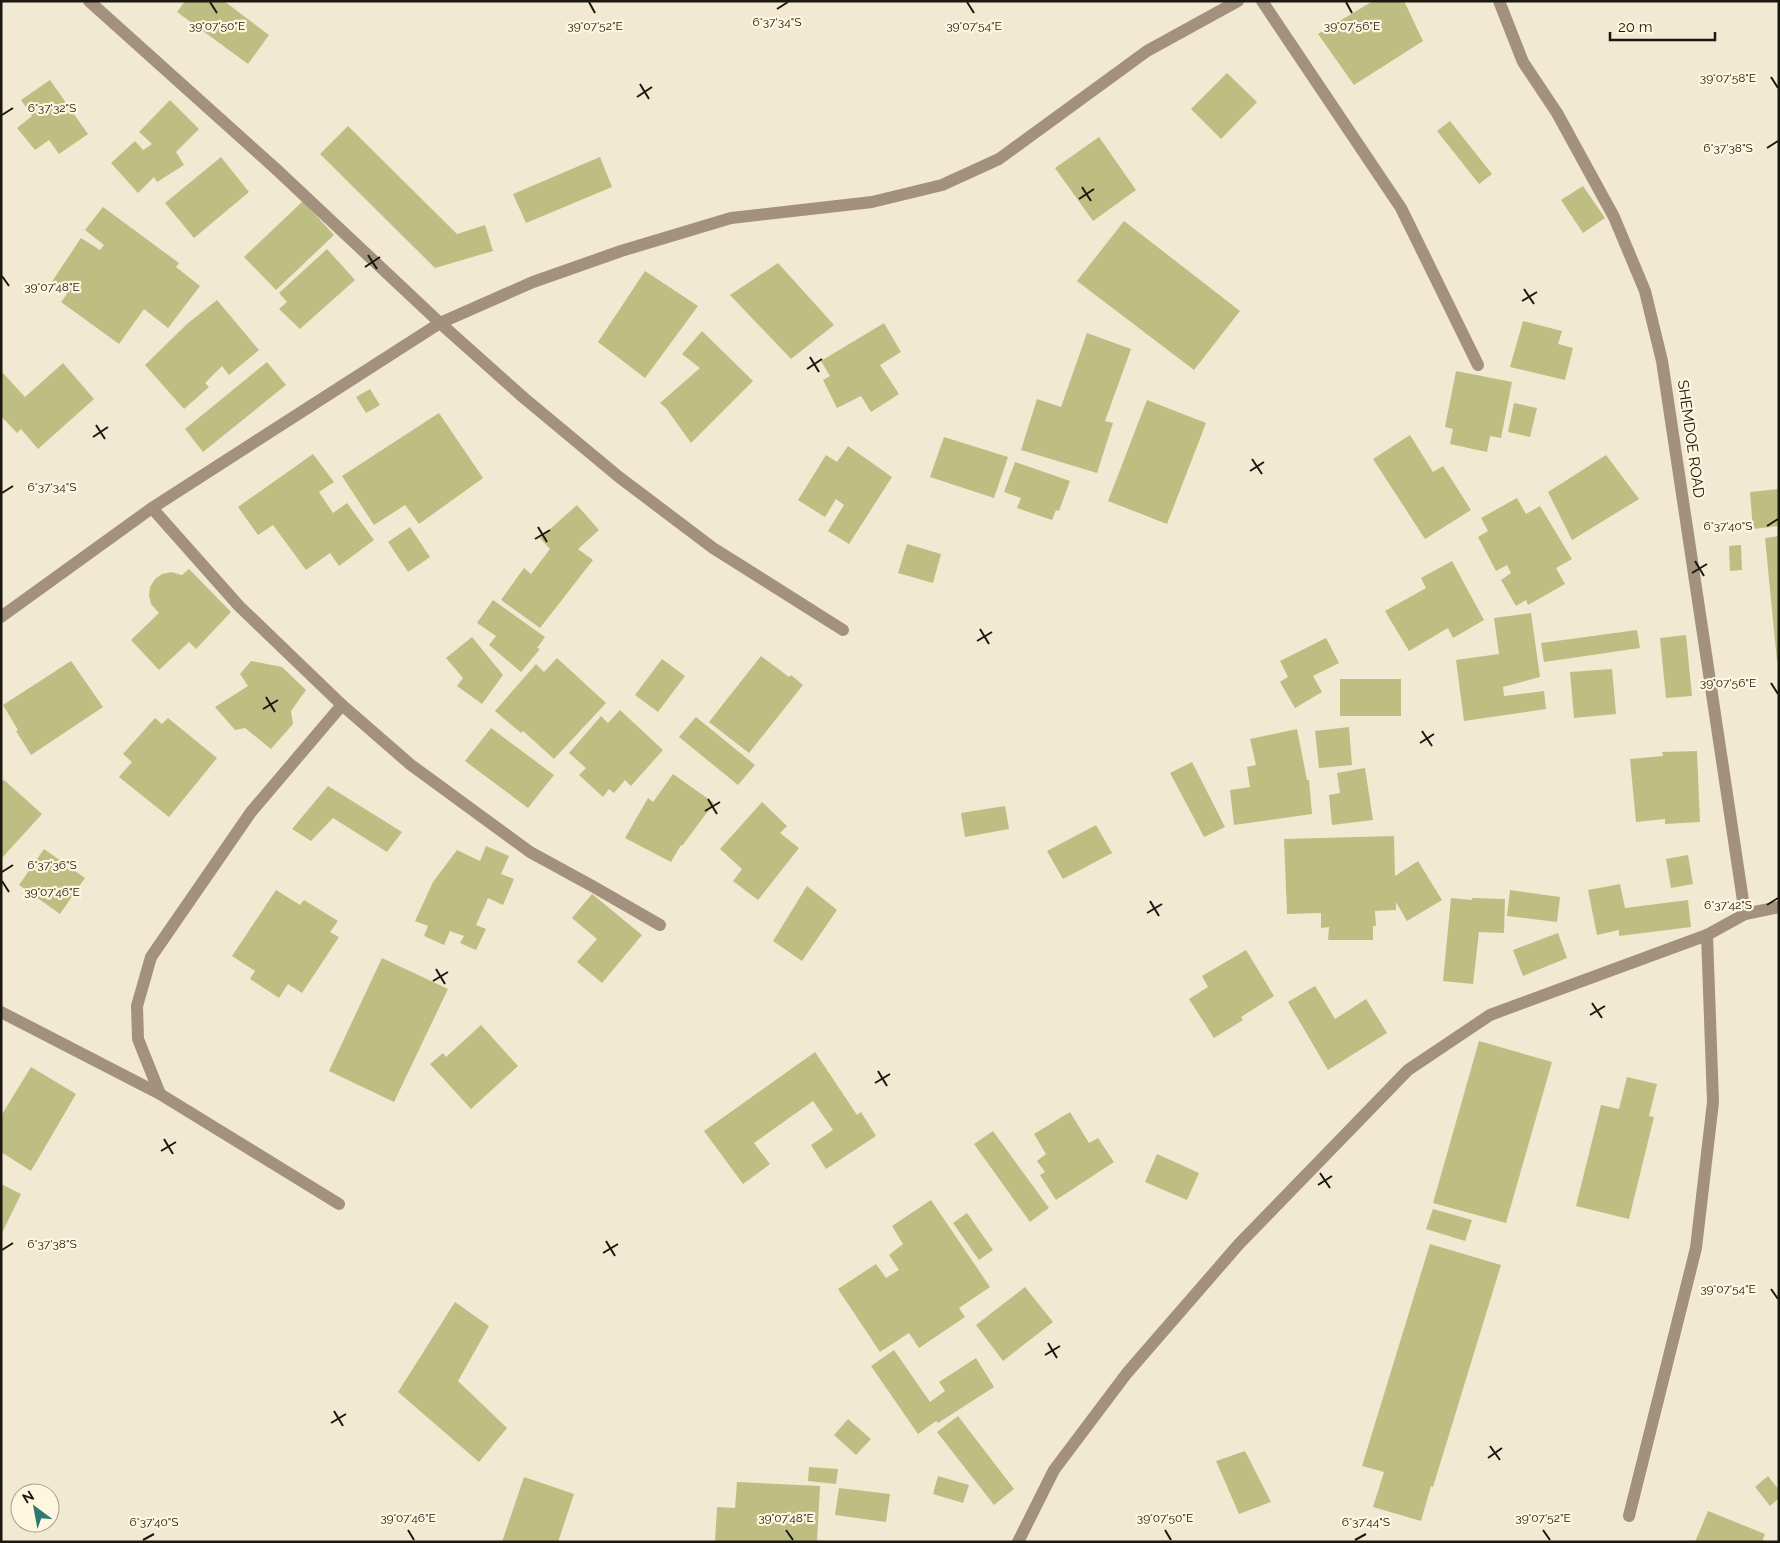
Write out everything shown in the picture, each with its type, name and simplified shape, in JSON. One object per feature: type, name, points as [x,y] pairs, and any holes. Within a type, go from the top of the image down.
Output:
[{"type":"street","points":[[88,1],[276,169],[440,323],[524,398],[619,477],[713,548],[843,630]]},
{"type":"street","points":[[1,617],[152,508],[440,323],[533,282],[621,251],[731,218],[872,202],[942,185],[999,159],[1147,51],[1238,1]]},
{"type":"street","points":[[1262,1],[1401,208],[1478,365]]},
{"type":"street","name":"SHEMDOE ROAD","points":[[1499,1],[1523,62],[1557,113],[1614,217],[1645,291],[1662,360],[1745,914]]},
{"type":"street","points":[[152,508],[240,606],[342,706],[411,765],[530,852],[660,925]]},
{"type":"street","points":[[160,1094],[138,1039],[137,1006],[151,957],[251,812],[342,706]]},
{"type":"street","points":[[1018,1542],[1054,1470],[1127,1373],[1239,1244],[1408,1070],[1490,1015],[1707,935],[1745,914],[1779,907]]},
{"type":"street","points":[[1629,1516],[1696,1248],[1713,1102],[1707,935]]},
{"type":"street","points":[[1,1012],[160,1094],[340,1204]]},
{"type":"building","points":[[185,1],[224,1],[269,35],[248,64],[177,12]]},
{"type":"building","points":[[1373,1],[1404,1],[1423,41],[1354,85],[1318,34]]},
{"type":"building","points":[[1227,73],[1257,102],[1221,139],[1191,109]]},
{"type":"building","points":[[50,80],[88,134],[59,154],[49,140],[35,150],[17,128],[32,116],[21,100]]},
{"type":"building","points":[[170,100],[199,129],[176,152],[184,165],[157,182],[154,177],[138,193],[111,163],[135,141],[143,150],[152,144],[139,132]]},
{"type":"building","points":[[1450,121],[1492,174],[1479,184],[1437,131]]},
{"type":"building","points":[[348,126],[457,234],[485,225],[493,251],[435,268],[320,154]]},
{"type":"building","points":[[1099,137],[1136,190],[1093,221],[1055,168]]},
{"type":"building","points":[[221,157],[249,192],[194,238],[165,203]]},
{"type":"building","points":[[600,157],[612,187],[526,223],[513,194]]},
{"type":"building","points":[[1583,186],[1605,218],[1583,233],[1561,200]]},
{"type":"building","points":[[303,201],[334,235],[276,290],[244,257]]},
{"type":"building","points":[[103,207],[179,263],[176,267],[200,286],[168,328],[144,309],[119,344],[61,302],[67,294],[51,283],[81,238],[100,250],[104,245],[85,230]]},
{"type":"building","points":[[1124,221],[1240,311],[1194,370],[1077,281]]},
{"type":"building","points":[[327,249],[355,280],[300,329],[279,309],[287,302],[279,293]]},
{"type":"building","points":[[778,263],[834,325],[791,359],[730,295]]},
{"type":"building","points":[[645,271],[698,306],[645,378],[598,342]]},
{"type":"building","points":[[217,300],[259,350],[229,375],[222,366],[205,383],[209,387],[184,409],[145,365],[187,324]]},
{"type":"building","points":[[1523,321],[1562,331],[1558,344],[1573,348],[1565,380],[1510,367]]},
{"type":"building","points":[[884,323],[901,352],[880,365],[899,394],[871,412],[861,396],[837,408],[823,380],[830,376],[821,361]]},
{"type":"building","points":[[702,331],[753,381],[691,443],[666,408],[660,403],[700,368],[682,354]]},
{"type":"building","points":[[1087,333],[1131,349],[1105,421],[1113,423],[1097,473],[1021,450],[1037,399],[1061,407]]},
{"type":"building","points":[[267,362],[286,385],[203,452],[185,429]]},
{"type":"building","points":[[63,363],[94,399],[38,449],[21,429],[17,433],[1,416],[1,371],[25,397]]},
{"type":"building","points":[[1456,371],[1512,382],[1501,438],[1490,436],[1487,452],[1450,444],[1453,429],[1445,427]]},
{"type":"building","points":[[370,389],[380,405],[366,413],[356,397]]},
{"type":"building","points":[[1147,400],[1206,423],[1167,524],[1108,501]]},
{"type":"building","points":[[1514,403],[1537,408],[1530,437],[1508,432]]},
{"type":"building","points":[[439,413],[483,478],[419,524],[405,505],[374,525],[342,476]]},
{"type":"building","points":[[1410,435],[1433,472],[1443,466],[1471,510],[1425,539],[1373,459]]},
{"type":"building","points":[[944,437],[1008,457],[994,498],[930,477]]},
{"type":"building","points":[[848,446],[892,477],[849,544],[828,531],[844,505],[836,499],[825,517],[798,500],[826,455],[837,462]]},
{"type":"building","points":[[313,454],[334,482],[319,492],[333,513],[347,503],[374,540],[339,566],[330,553],[306,570],[273,525],[258,535],[238,507]]},
{"type":"building","points":[[1606,455],[1639,499],[1572,540],[1548,492]]},
{"type":"building","points":[[1015,462],[1070,481],[1059,511],[1056,510],[1052,520],[1017,508],[1021,498],[1004,492]]},
{"type":"building","points":[[1779,489],[1779,526],[1753,529],[1750,492]]},
{"type":"building","points":[[1517,498],[1526,514],[1540,506],[1572,559],[1556,568],[1565,584],[1528,605],[1526,600],[1516,606],[1501,580],[1511,573],[1507,565],[1496,571],[1478,537],[1488,531],[1481,518]]},
{"type":"building","points":[[577,505],[599,530],[578,549],[593,560],[540,628],[501,600],[524,568],[531,574],[550,549],[540,538]]},
{"type":"building","points":[[410,527],[430,557],[408,572],[388,542]]},
{"type":"building","points":[[1779,536],[1779,661],[1777,661],[1765,538]]},
{"type":"building","points":[[907,544],[941,554],[933,583],[898,573]]},
{"type":"building","points":[[1741,545],[1742,570],[1730,571],[1729,546]]},
{"type":"building","points":[[1452,561],[1484,620],[1453,638],[1448,628],[1409,651],[1385,611],[1426,588],[1421,578]]},
{"type":"building","points":[[189,569],[231,612],[196,649],[189,642],[159,670],[131,640],[159,613],[151,604],[149,596],[150,587],[155,579],[162,574],[171,572],[182,575]]},
{"type":"building","points":[[493,600],[545,637],[537,648],[540,649],[521,672],[489,645],[496,636],[477,623]]},
{"type":"building","points":[[1531,613],[1540,677],[1503,687],[1504,696],[1544,691],[1546,709],[1464,721],[1456,660],[1499,654],[1494,618]]},
{"type":"building","points":[[1637,630],[1640,648],[1544,662],[1541,643]]},
{"type":"building","points":[[1686,635],[1692,696],[1666,698],[1660,638]]},
{"type":"building","points":[[472,637],[503,675],[482,704],[457,686],[463,678],[446,658]]},
{"type":"building","points":[[1326,638],[1339,663],[1313,676],[1322,692],[1295,708],[1280,682],[1288,677],[1280,661]]},
{"type":"building","points":[[761,656],[803,685],[749,753],[709,722]]},
{"type":"building","points":[[557,658],[606,703],[554,759],[523,731],[521,733],[495,711],[536,664],[544,672]]},
{"type":"building","points":[[662,659],[685,676],[658,712],[635,695]]},
{"type":"building","points":[[71,661],[103,707],[31,755],[3,705]]},
{"type":"building","points":[[251,661],[282,667],[306,690],[291,711],[293,724],[271,749],[245,728],[235,730],[215,707],[248,686],[240,674]]},
{"type":"building","points":[[1612,669],[1616,714],[1574,718],[1570,672]]},
{"type":"building","points":[[1340,679],[1401,679],[1401,716],[1340,716]]},
{"type":"building","points":[[620,710],[663,750],[631,786],[625,780],[614,793],[609,789],[603,797],[579,775],[586,768],[569,753],[601,716],[608,723]]},
{"type":"building","points":[[696,717],[755,765],[738,785],[679,737]]},
{"type":"building","points":[[155,718],[162,724],[168,718],[217,758],[169,817],[119,777],[132,762],[123,754]]},
{"type":"building","points":[[1349,727],[1352,765],[1319,768],[1315,731]]},
{"type":"building","points":[[491,728],[554,775],[528,808],[465,761]]},
{"type":"building","points":[[1297,729],[1307,780],[1309,780],[1312,814],[1234,825],[1230,790],[1250,787],[1247,767],[1256,765],[1250,739]]},
{"type":"building","points":[[1697,751],[1700,822],[1665,824],[1665,819],[1636,822],[1630,759],[1663,756],[1662,752]]},
{"type":"building","points":[[1192,762],[1225,827],[1204,837],[1170,773]]},
{"type":"building","points":[[1365,768],[1373,820],[1332,825],[1329,795],[1340,793],[1337,773]]},
{"type":"building","points":[[673,774],[714,803],[681,845],[671,862],[625,838],[648,798],[653,802]]},
{"type":"building","points":[[4,780],[42,814],[1,859],[1,782]]},
{"type":"building","points":[[328,786],[402,832],[387,852],[333,818],[311,841],[292,829]]},
{"type":"building","points":[[762,802],[787,826],[780,833],[799,848],[758,900],[733,881],[742,869],[720,849]]},
{"type":"building","points":[[1005,806],[1009,829],[965,837],[961,813]]},
{"type":"building","points":[[1096,825],[1112,853],[1063,879],[1047,851]]},
{"type":"building","points":[[1394,836],[1395,876],[1418,861],[1442,900],[1407,921],[1396,902],[1396,910],[1375,911],[1376,926],[1373,926],[1373,940],[1328,940],[1329,927],[1321,928],[1321,913],[1287,914],[1284,839]]},
{"type":"building","points":[[486,846],[509,856],[501,874],[514,879],[503,905],[488,898],[476,925],[486,929],[476,950],[460,943],[464,936],[450,931],[444,945],[424,936],[428,926],[415,921],[433,882],[457,850],[480,861]]},
{"type":"building","points":[[44,849],[85,878],[60,914],[19,885]]},
{"type":"building","points":[[1688,855],[1693,884],[1671,888],[1666,859]]},
{"type":"building","points":[[1620,884],[1625,908],[1688,900],[1691,927],[1619,936],[1619,930],[1597,935],[1588,890]]},
{"type":"building","points":[[807,886],[837,910],[802,961],[773,941]]},
{"type":"building","points":[[276,890],[300,905],[304,900],[338,921],[330,932],[339,937],[302,993],[288,984],[279,998],[250,979],[255,971],[232,956]]},
{"type":"building","points":[[1510,890],[1560,897],[1557,922],[1507,916]]},
{"type":"building","points":[[592,894],[642,935],[602,983],[577,962],[597,939],[572,918]]},
{"type":"building","points":[[1451,898],[1472,900],[1472,898],[1505,899],[1504,933],[1479,932],[1473,984],[1443,981]]},
{"type":"building","points":[[1558,933],[1567,958],[1523,976],[1513,950]]},
{"type":"building","points":[[1246,950],[1274,996],[1241,1017],[1243,1020],[1214,1038],[1189,999],[1208,987],[1202,976]]},
{"type":"building","points":[[382,958],[448,989],[394,1102],[329,1071]]},
{"type":"building","points":[[1315,986],[1335,1019],[1366,999],[1387,1033],[1328,1070],[1288,1002]]},
{"type":"building","points":[[481,1025],[518,1066],[471,1109],[430,1064],[443,1053],[446,1057]]},
{"type":"building","points":[[1479,1041],[1552,1062],[1506,1223],[1433,1203]]},
{"type":"building","points":[[815,1052],[857,1115],[861,1112],[876,1136],[826,1169],[811,1145],[833,1130],[813,1101],[754,1143],[770,1164],[743,1184],[704,1131]]},
{"type":"building","points":[[31,1067],[76,1094],[31,1171],[1,1152],[1,1116]]},
{"type":"building","points":[[1627,1077],[1657,1084],[1649,1116],[1654,1117],[1629,1219],[1576,1206],[1601,1105],[1619,1109]]},
{"type":"building","points":[[1070,1112],[1089,1143],[1098,1138],[1114,1162],[1056,1200],[1040,1175],[1045,1172],[1037,1161],[1046,1154],[1034,1134]]},
{"type":"building","points":[[993,1131],[1049,1208],[1030,1222],[974,1144]]},
{"type":"building","points":[[1157,1154],[1199,1173],[1187,1200],[1145,1182]]},
{"type":"building","points":[[1,1184],[21,1194],[1,1235]]},
{"type":"building","points":[[931,1200],[990,1287],[959,1308],[965,1317],[919,1348],[909,1333],[880,1352],[838,1289],[876,1264],[886,1278],[899,1270],[889,1255],[903,1244],[892,1226]]},
{"type":"building","points":[[1433,1209],[1472,1220],[1465,1241],[1426,1229]]},
{"type":"building","points":[[967,1213],[993,1250],[979,1260],[953,1223]]},
{"type":"building","points":[[1430,1244],[1501,1265],[1421,1521],[1373,1507],[1384,1472],[1362,1466]]},
{"type":"building","points":[[1025,1287],[1053,1322],[1003,1361],[976,1325]]},
{"type":"building","points":[[455,1302],[489,1326],[458,1381],[507,1428],[479,1462],[398,1392]]},
{"type":"building","points":[[894,1350],[930,1402],[945,1391],[939,1382],[976,1358],[994,1387],[938,1423],[936,1421],[918,1434],[871,1366]]},
{"type":"building","points":[[958,1416],[1014,1489],[994,1505],[937,1432]]},
{"type":"building","points":[[848,1419],[871,1439],[856,1455],[834,1435]]},
{"type":"building","points":[[1245,1451],[1271,1502],[1239,1514],[1216,1461]]},
{"type":"building","points":[[809,1467],[838,1469],[836,1484],[808,1481]]},
{"type":"building","points":[[938,1476],[969,1485],[963,1503],[933,1494]]},
{"type":"building","points":[[1768,1476],[1779,1490],[1779,1498],[1770,1506],[1755,1487]]},
{"type":"building","points":[[524,1477],[574,1494],[558,1542],[502,1542]]},
{"type":"building","points":[[737,1482],[820,1486],[817,1542],[715,1542],[717,1507],[735,1508]]},
{"type":"building","points":[[839,1488],[890,1494],[886,1522],[835,1515]]},
{"type":"building","points":[[1708,1511],[1765,1534],[1762,1542],[1695,1542]]}]
